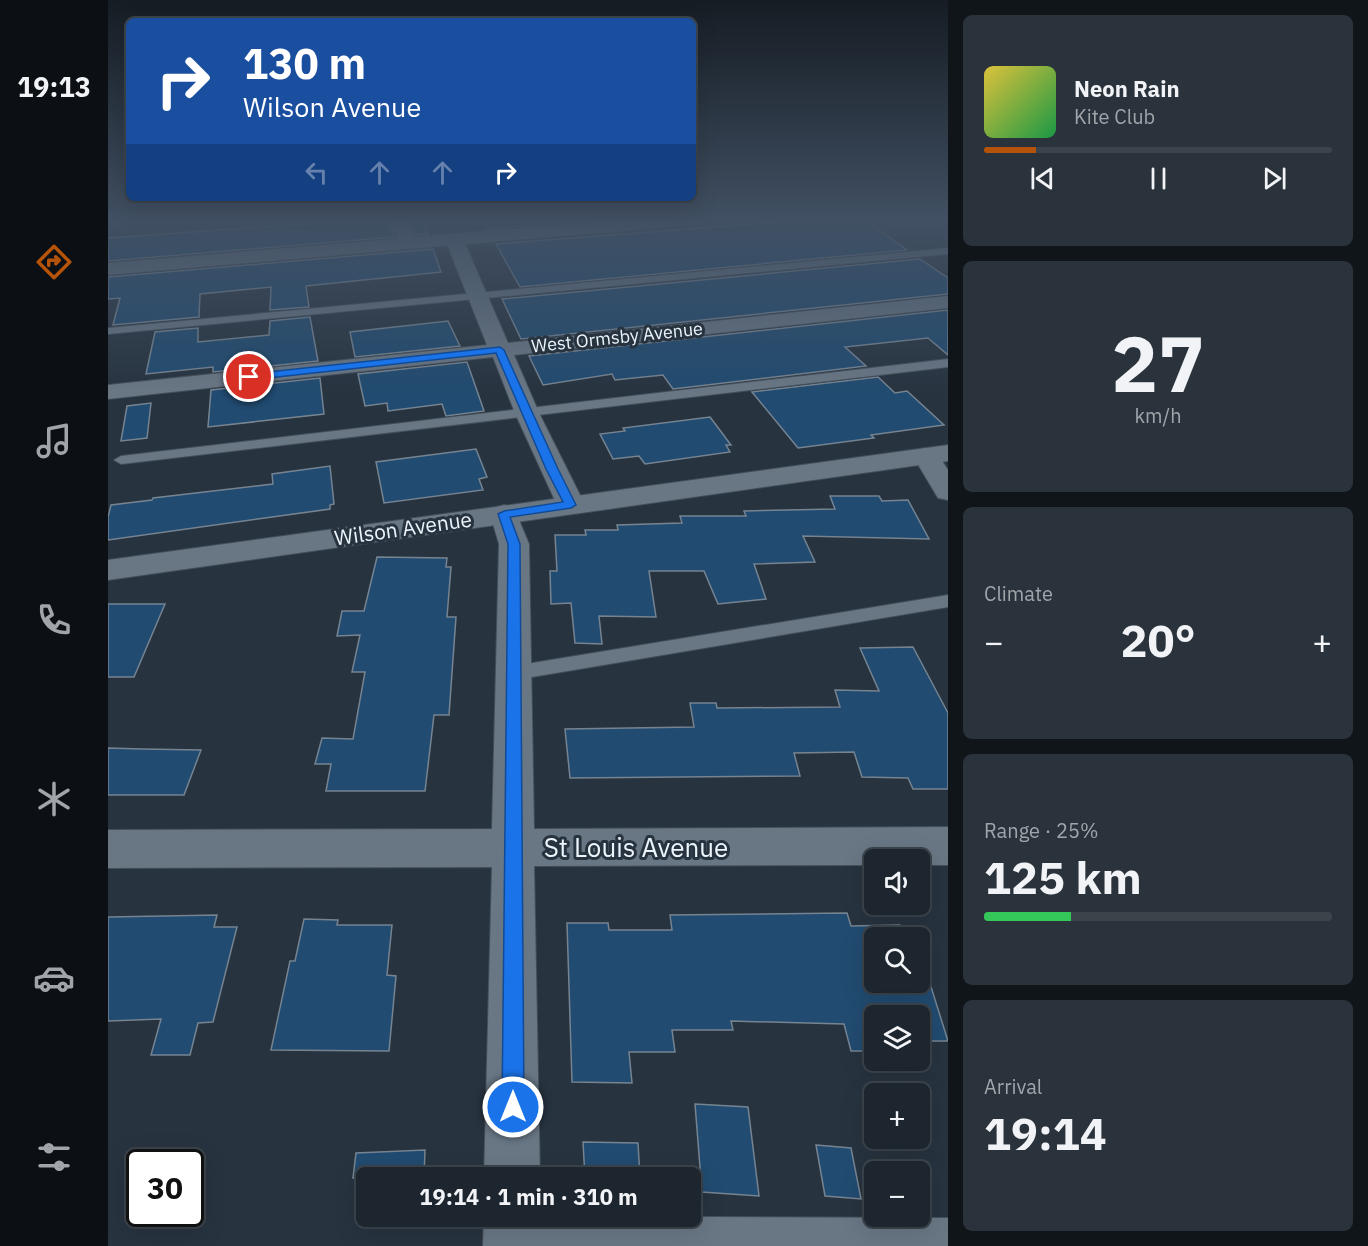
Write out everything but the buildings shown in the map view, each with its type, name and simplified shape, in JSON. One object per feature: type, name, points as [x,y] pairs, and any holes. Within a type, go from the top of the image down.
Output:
[{"type":"street","points":[[469,277],[527,413],[571,505]]},
{"type":"street","name":"West Ormsby Avenue","points":[[108,392],[948,302]]},
{"type":"street","points":[[937,455],[948,492]]},
{"type":"street","name":"Wilson Avenue","points":[[108,570],[937,455]]},
{"type":"street","points":[[504,514],[514,544],[512,1167]]},
{"type":"street","name":"St Louis Avenue","points":[[108,849],[948,846]]},
{"type":"lane","points":[[108,331],[674,277]]},
{"type":"lane","points":[[121,460],[948,363]]},
{"type":"lane","points":[[514,673],[948,601]]},
{"type":"lane","points":[[701,1225],[948,1234]]},
{"type":"route","points":[[249,377],[500,350],[552,469],[571,505],[504,514],[514,544],[513,1107]]}]
